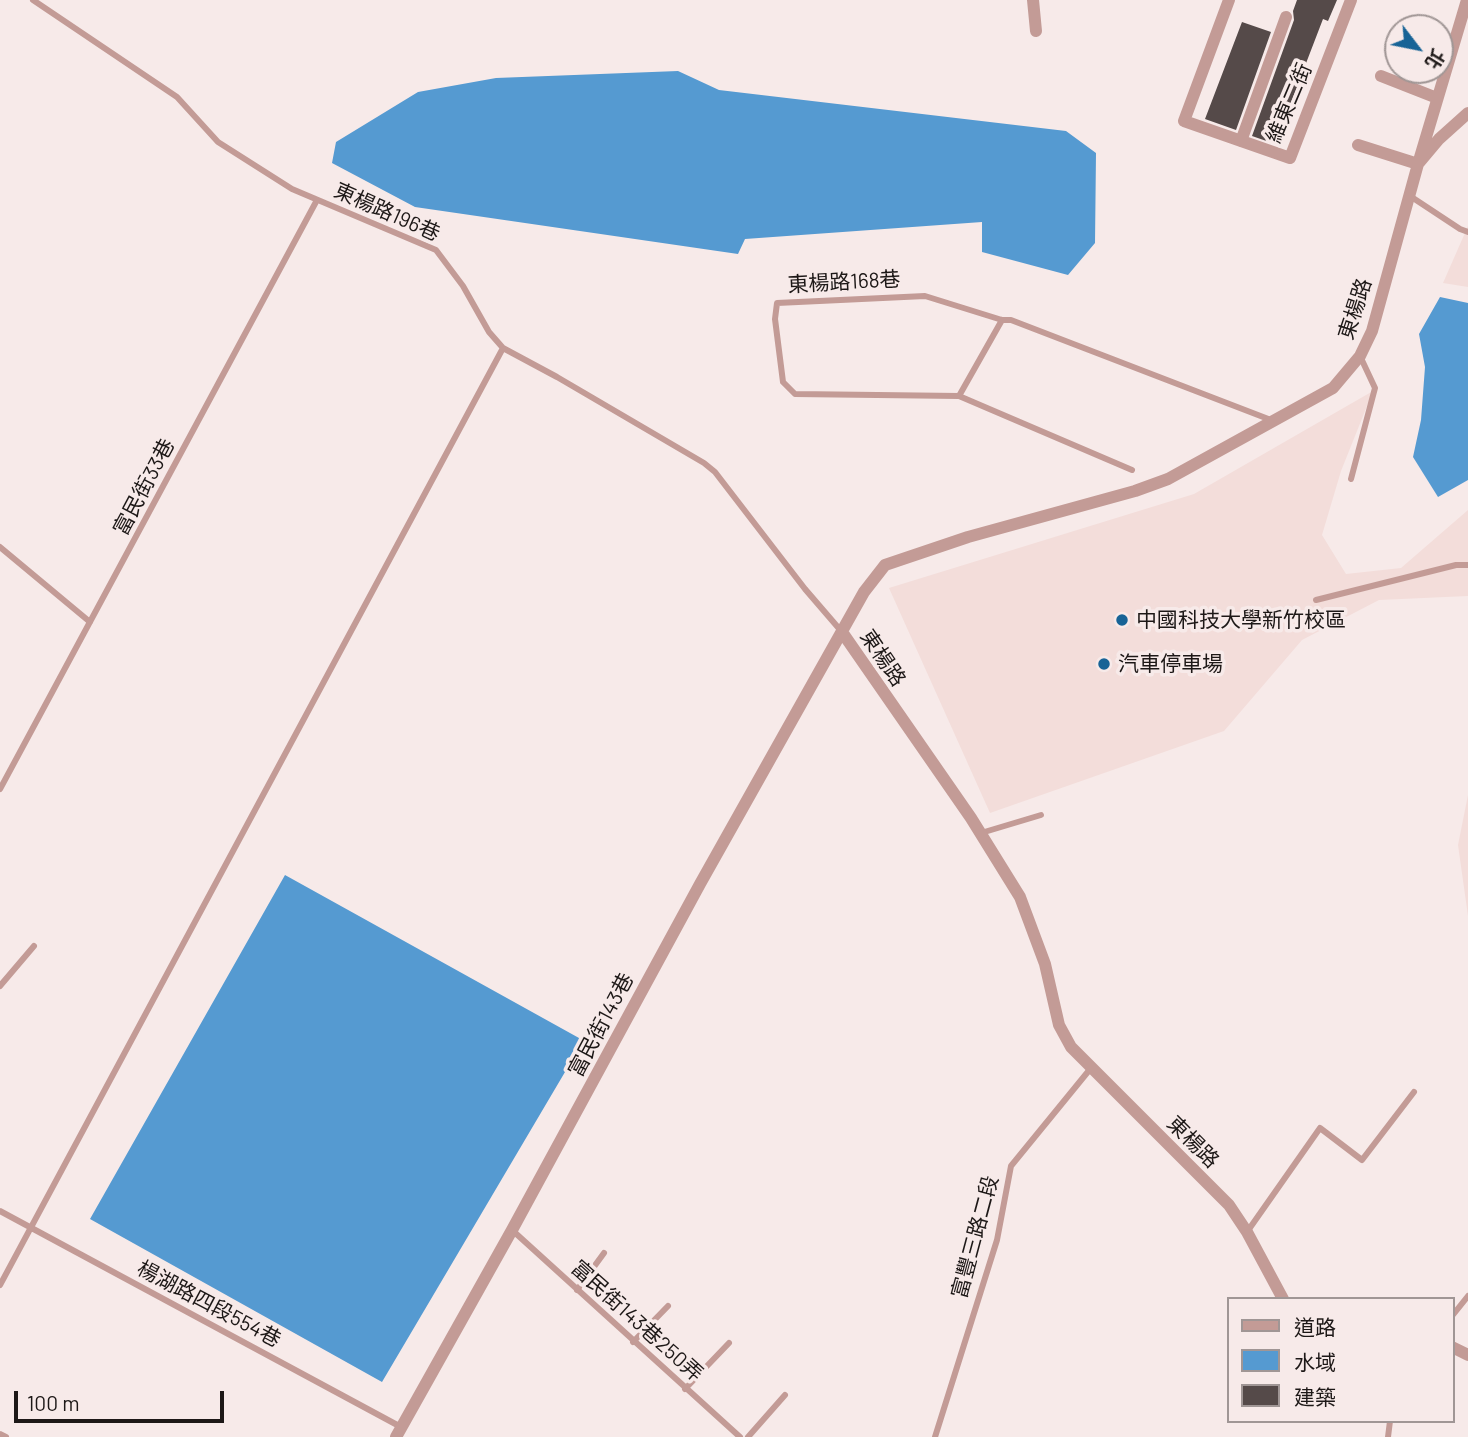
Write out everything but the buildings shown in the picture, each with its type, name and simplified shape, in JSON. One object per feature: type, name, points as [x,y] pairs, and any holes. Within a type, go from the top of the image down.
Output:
[{"type":"street","points":[[1033,0],[1036,31]]},
{"type":"street","name":"維東二街","points":[[1229,0],[1184,121],[1290,158],[1352,0]]},
{"type":"street","name":"東楊路","points":[[1282,1297],[1247,1232],[1228,1205],[1071,1046],[1059,1025],[1045,964],[1020,897],[981,833],[842,632],[864,592],[885,565],[968,537],[1168,479],[1333,388],[1360,356],[1372,331],[1463,1]]},
{"type":"street","points":[[1241,141],[1286,17]]},
{"type":"street","points":[[1381,76],[1437,98]]},
{"type":"street","name":"東楊路","points":[[1418,164],[1438,139],[1468,113]]},
{"type":"street","points":[[1358,145],[1418,164]]},
{"type":"street","name":"富民街143巷","points":[[399,1432],[512,1230],[699,884],[842,632]]},
{"type":"lane","name":"東楊路196巷","points":[[33,0],[177,97],[218,142],[292,189],[436,250],[463,286],[489,332],[503,348],[558,377],[715,472],[805,589],[842,632]]},
{"type":"lane","points":[[1409,195],[1468,232]]},
{"type":"lane","name":"富民街33巷","points":[[0,789],[317,200]]},
{"type":"lane","name":"東楊路168巷","points":[[1132,470],[959,396],[795,394],[783,383],[775,318],[777,303],[925,296],[1002,320],[1011,320],[1273,421]]},
{"type":"lane","points":[[959,396],[1002,320]]},
{"type":"lane","points":[[0,1285],[503,348]]},
{"type":"lane","points":[[1351,479],[1375,388],[1360,356]]},
{"type":"lane","points":[[0,547],[90,622]]},
{"type":"lane","points":[[1316,600],[1456,565],[1468,565]]},
{"type":"lane","points":[[981,833],[1041,815]]},
{"type":"lane","points":[[0,986],[34,946]]},
{"type":"lane","name":"富豐三路二段","points":[[934,1437],[997,1240],[1011,1166],[1091,1068]]},
{"type":"lane","points":[[1247,1232],[1320,1128],[1362,1160],[1414,1091]]},
{"type":"lane","name":"楊湖路四段554巷","points":[[0,1211],[399,1432]]},
{"type":"lane","name":"富民街143巷250弄","points":[[512,1230],[740,1437]]},
{"type":"lane","points":[[577,1290],[604,1254]]},
{"type":"lane","points":[[1454,1314],[1468,1296]]},
{"type":"lane","points":[[633,1342],[668,1306]]},
{"type":"lane","points":[[685,1389],[729,1343]]},
{"type":"lane","points":[[748,1437],[785,1395]]},
{"type":"lane","points":[[0,1434],[6,1437]]},
{"type":"shaded area","points":[[1468,226],[1468,287],[1443,283]]},
{"type":"shaded area","name":"中國科技大學新竹校區","points":[[1373,391],[1341,471],[1322,535],[1346,574],[1401,568],[1468,510],[1468,596],[1379,600],[1302,640],[1224,731],[990,813],[889,588],[1194,494]]},
{"type":"shaded area","points":[[1468,795],[1468,916],[1458,845]]},
{"type":"water","points":[[678,71],[719,90],[1066,131],[1096,153],[1095,243],[1068,275],[982,252],[982,222],[745,239],[738,254],[415,207],[332,163],[336,142],[418,92],[496,78]]},
{"type":"water","points":[[1440,297],[1468,303],[1468,480],[1438,497],[1413,457],[1421,420],[1425,367],[1419,334]]},
{"type":"water","points":[[285,875],[579,1038],[578,1050],[382,1382],[90,1219]]},
{"type":"place","name":"中國科技大學新竹校區","points":[[1122,620]]},
{"type":"place","name":"汽車停車場","points":[[1104,664]]}]
